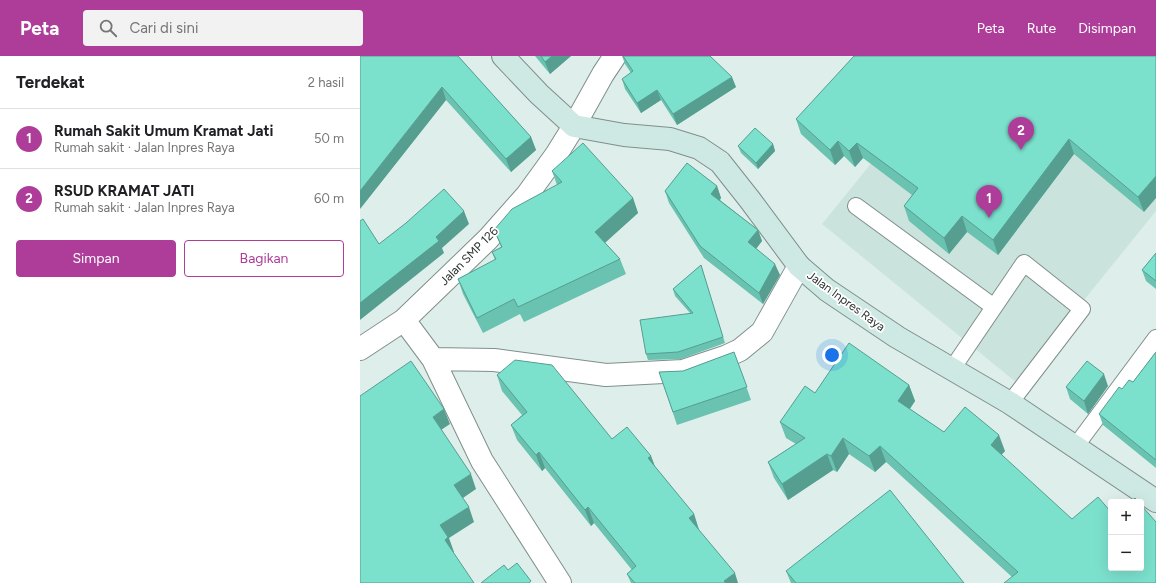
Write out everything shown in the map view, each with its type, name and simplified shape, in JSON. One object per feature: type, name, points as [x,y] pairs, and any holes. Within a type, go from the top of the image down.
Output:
[{"type":"street","points":[[503,56],[539,94],[574,126]]},
{"type":"street","name":"Jalan SMP 126","points":[[360,349],[404,320],[488,239],[527,195],[556,155],[615,56]]},
{"type":"street","name":"Jalan Inpres Raya","points":[[574,126],[624,136],[670,139],[699,148],[720,162],[799,266],[827,290],[897,337],[1010,403],[1156,501]]},
{"type":"street","points":[[433,359],[494,360],[606,375],[683,371],[730,355],[740,350],[762,332],[799,266]]},
{"type":"street","points":[[404,320],[433,359],[482,461],[560,583]]},
{"type":"lane","points":[[856,206],[994,307]]},
{"type":"lane","points":[[952,369],[1024,263],[1082,309],[1010,403]]},
{"type":"lane","points":[[1075,447],[1156,338]]},
{"type":"shaded area","points":[[958,56],[1156,56],[1156,211],[1017,383],[822,224]]},
{"type":"building","points":[[360,56],[458,56],[531,137],[506,159],[442,87],[360,191]]},
{"type":"building","points":[[541,56],[552,56],[545,62]]},
{"type":"building","points":[[623,56],[710,56],[732,77],[673,114],[657,90],[637,103],[622,79],[633,71]]},
{"type":"building","points":[[854,56],[1156,56],[1156,176],[1138,197],[1069,139],[993,240],[962,216],[944,238],[904,206],[918,188],[857,143],[849,151],[838,141],[830,150],[796,119]]},
{"type":"building","points":[[755,128],[773,144],[756,163],[738,146]]},
{"type":"building","points":[[583,143],[633,198],[595,232],[620,259],[518,307],[514,299],[477,318],[458,279],[496,259],[492,252],[502,247],[494,230],[512,209],[562,182],[552,171]]},
{"type":"building","points":[[687,163],[717,186],[711,194],[758,230],[748,242],[775,264],[759,293],[700,246],[665,191]]},
{"type":"building","points":[[444,189],[464,211],[436,237],[439,241],[360,303],[360,221],[363,219],[379,244],[406,223]]},
{"type":"building","points":[[1156,253],[1156,281],[1142,270]]},
{"type":"building","points":[[701,265],[723,337],[678,352],[646,354],[640,320],[693,313],[673,289]]},
{"type":"building","points":[[849,343],[909,385],[898,401],[944,432],[965,407],[999,435],[991,445],[1072,519],[1098,497],[1108,509],[1108,571],[1144,571],[1144,508],[1156,522],[1156,583],[1004,583],[1018,572],[880,446],[869,456],[843,438],[831,456],[827,454],[782,484],[768,462],[805,438],[780,422],[805,386],[815,393]]},
{"type":"building","points":[[734,352],[747,387],[673,412],[659,372],[683,371]]},
{"type":"building","points":[[1156,352],[1156,460],[1099,414],[1119,387],[1122,389],[1129,380],[1133,382]]},
{"type":"building","points":[[515,360],[552,365],[612,439],[627,427],[651,456],[648,458],[694,514],[689,518],[735,573],[724,581],[726,583],[635,583],[627,574],[636,566],[588,507],[585,510],[539,452],[536,455],[511,425],[527,412],[497,375]]},
{"type":"building","points":[[411,361],[444,409],[433,417],[471,474],[454,485],[469,507],[440,525],[448,537],[445,540],[474,583],[360,583],[360,396]]},
{"type":"building","points":[[1087,361],[1104,374],[1084,401],[1066,387]]},
{"type":"building","points":[[890,490],[964,583],[796,583],[786,571]]},
{"type":"building","points":[[517,563],[531,581],[529,583],[481,583],[504,565],[508,570]]},
{"type":"place","name":"RSUD KRAMAT JATI","points":[[1021,150]]},
{"type":"place","name":"Rumah Sakit Umum Kramat Jati","points":[[989,218]]}]
